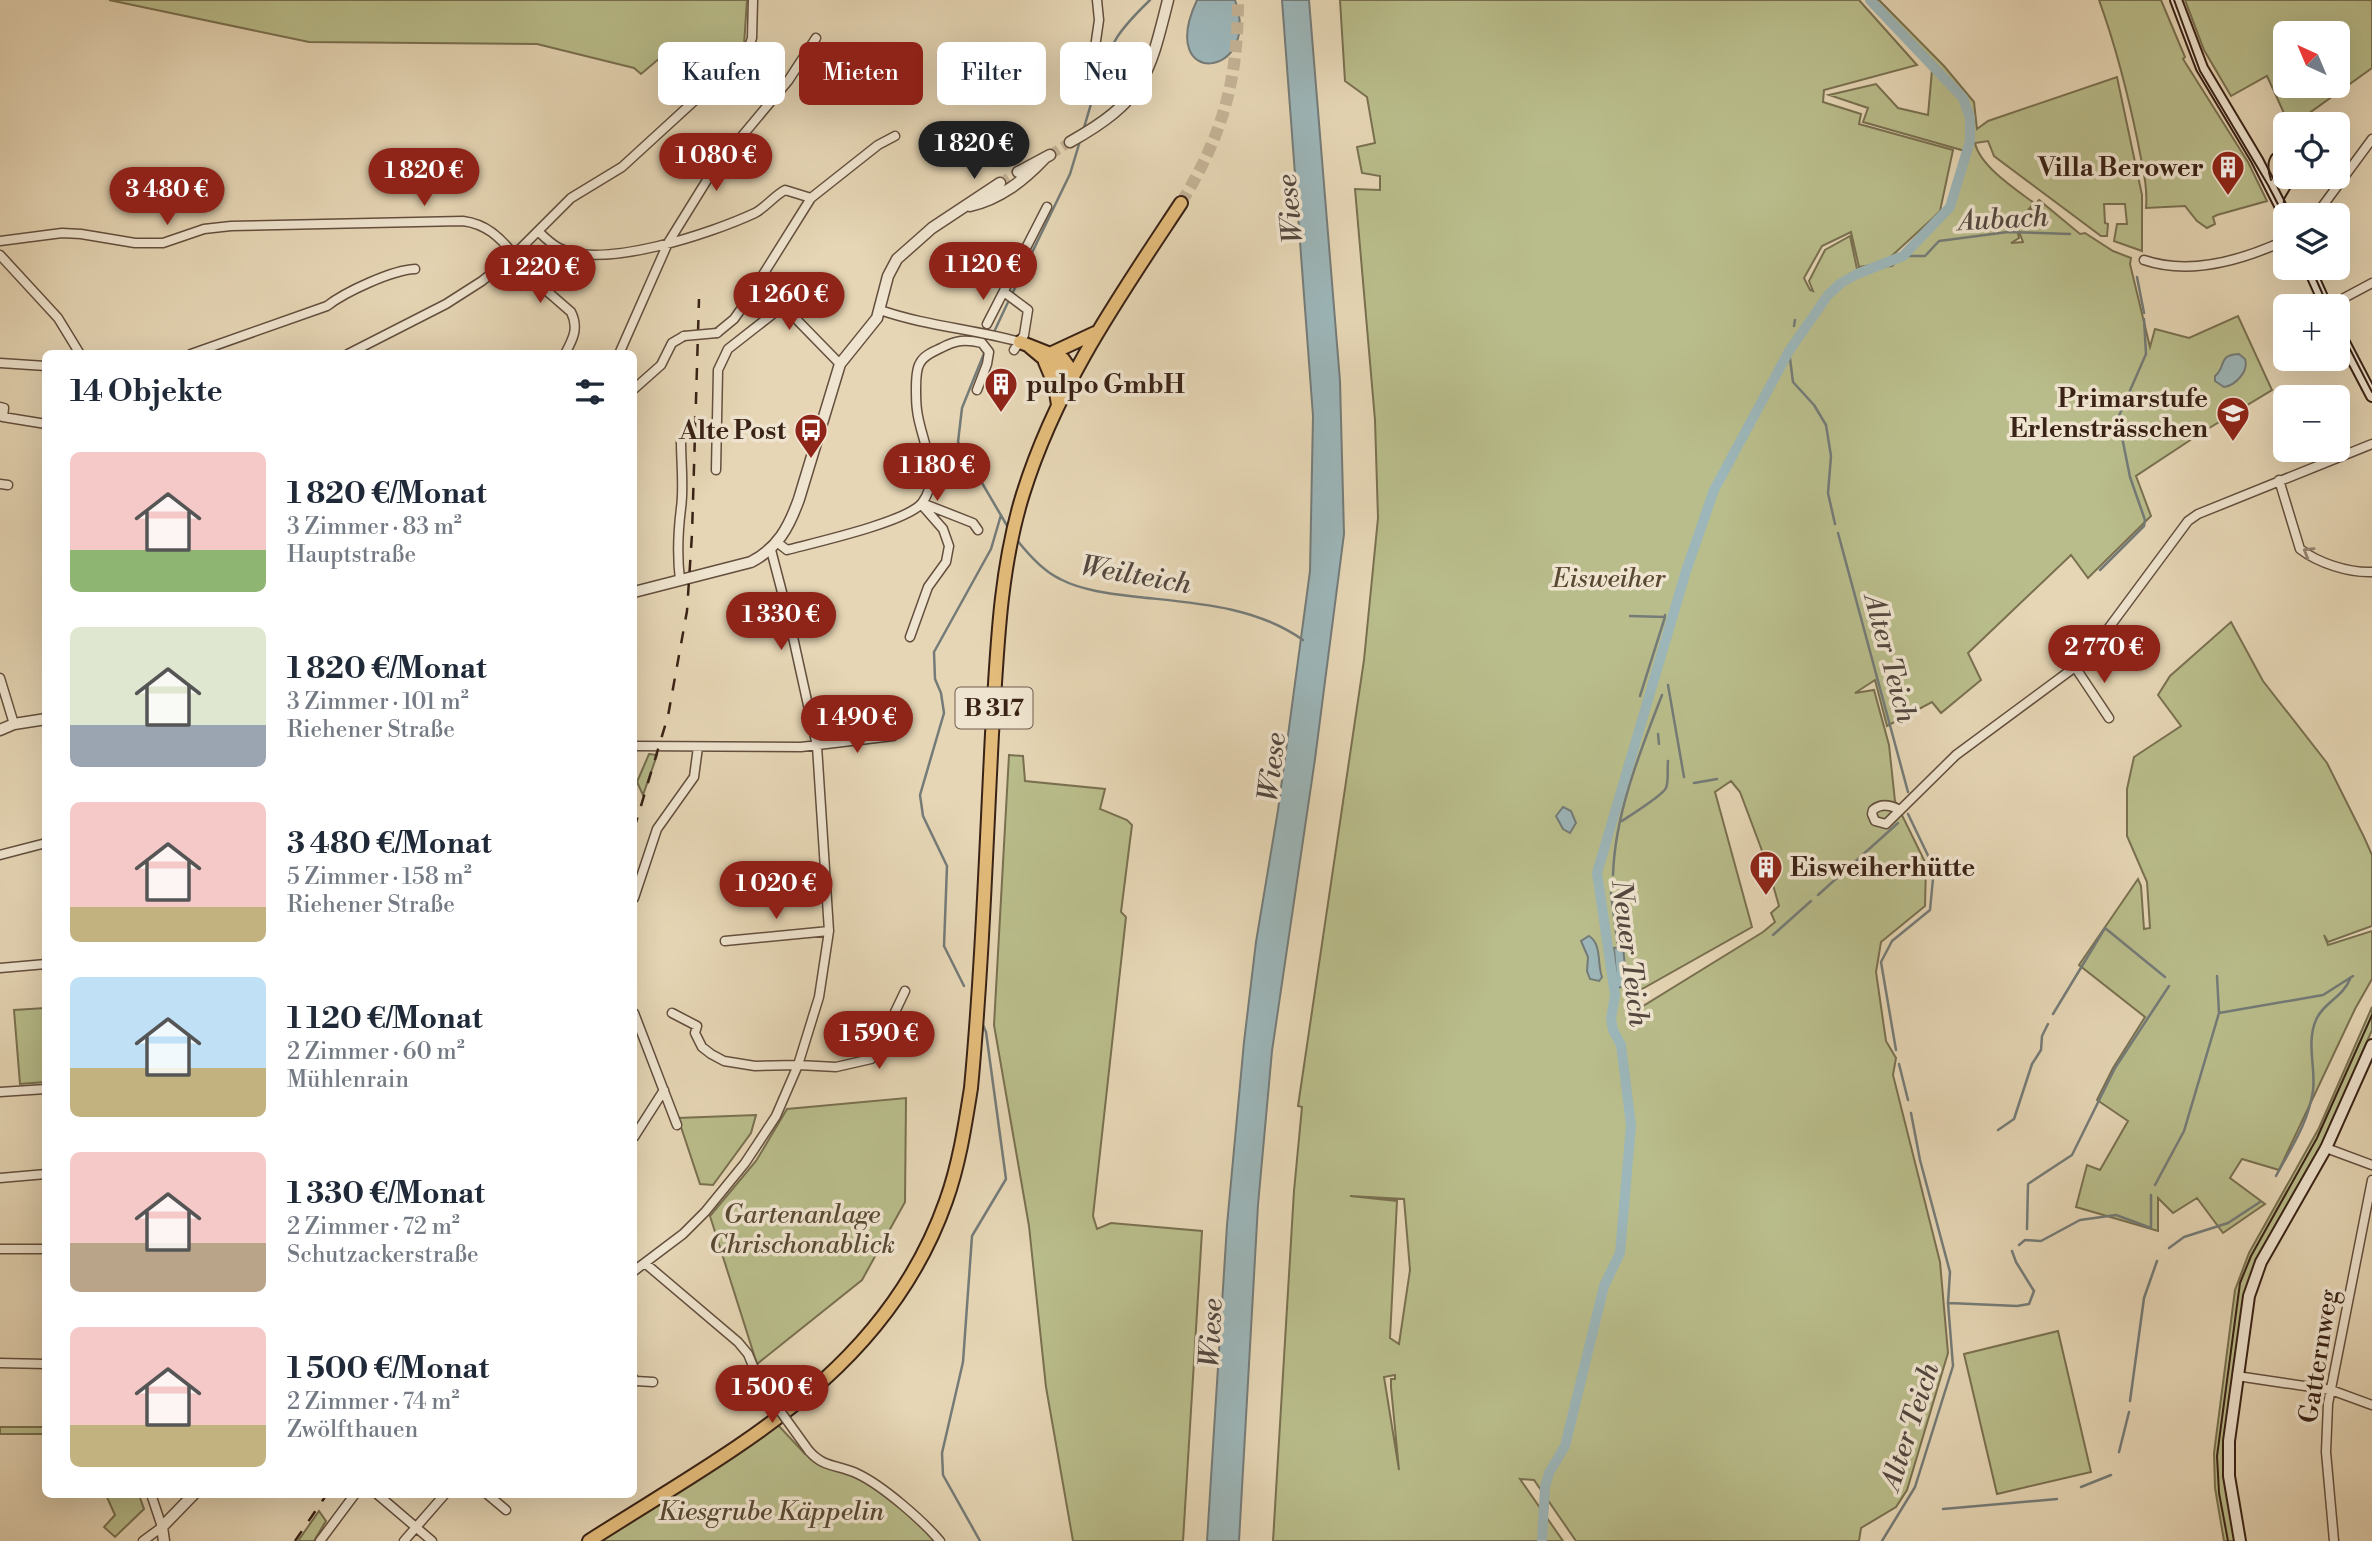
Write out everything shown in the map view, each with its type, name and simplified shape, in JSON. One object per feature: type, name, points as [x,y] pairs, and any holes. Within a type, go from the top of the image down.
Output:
[{"type":"main road","points":[[2176,0],[2202,68],[2258,160],[2280,203]]},
{"type":"main road","name":"B 317","points":[[589,1541],[759,1431],[813,1391],[861,1345],[902,1292],[938,1222],[958,1163],[971,1088],[996,666],[1014,526],[1030,474],[1073,373],[1181,203]]},
{"type":"main road","points":[[1049,357],[1096,333]]},
{"type":"main road","points":[[1021,346],[1069,364],[1073,373]]},
{"type":"main road","points":[[2350,354],[2372,396]]},
{"type":"main road","points":[[1049,357],[1059,405]]},
{"type":"main road","points":[[2240,1541],[2231,1494],[2229,1463],[2237,1376],[2249,1296],[2258,1270],[2326,1147],[2372,1045]]},
{"type":"street","points":[[356,350],[455,299],[512,257],[571,198],[622,167],[693,102],[738,66],[752,38],[753,0]]},
{"type":"street","points":[[1096,42],[1099,20],[1097,0]]},
{"type":"street","points":[[1152,61],[1168,0]]},
{"type":"street","points":[[621,350],[668,243],[712,172],[788,81],[816,38]]},
{"type":"street","points":[[1074,140],[1124,105]]},
{"type":"street","points":[[637,386],[661,365],[672,343],[684,336],[717,333],[734,318],[811,198],[878,145],[895,136]]},
{"type":"street","points":[[2325,203],[2372,139]]},
{"type":"street","points":[[966,207],[990,200],[1023,181],[1047,157],[1018,173]]},
{"type":"street","points":[[637,591],[751,562],[774,547],[792,519],[840,363],[870,329],[880,310],[888,276],[897,259],[917,239],[1000,183]]},
{"type":"street","points":[[538,231],[559,248],[608,256],[692,237],[758,212],[785,190],[811,198]]},
{"type":"street","points":[[991,331],[1004,292],[1047,207]]},
{"type":"street","points":[[0,241],[62,233],[135,243],[163,243],[204,229],[231,226],[463,221],[477,223],[500,237],[512,257],[575,319],[575,332],[567,350]]},
{"type":"street","points":[[2144,260],[2155,264],[2189,266],[2253,255],[2273,246]]},
{"type":"street","points":[[0,255],[58,318],[78,350]]},
{"type":"street","points":[[202,350],[327,306],[343,294],[393,273],[415,269]]},
{"type":"street","points":[[758,281],[840,363]]},
{"type":"street","points":[[2350,294],[2372,283]]},
{"type":"street","points":[[880,310],[920,323],[991,331],[1021,346],[1028,310],[1004,292]]},
{"type":"street","points":[[716,470],[719,370],[727,349],[783,306]]},
{"type":"street","points":[[774,547],[787,550],[827,540],[894,519],[921,503],[931,469],[917,411],[916,382],[918,364],[926,355],[963,339],[982,343],[989,352],[977,390]]},
{"type":"street","points":[[0,363],[42,366]]},
{"type":"street","points":[[0,407],[4,408],[3,417],[42,423]]},
{"type":"street","points":[[680,580],[677,566],[678,520],[681,508],[681,441]]},
{"type":"street","points":[[1898,809],[1956,755],[2075,667],[2096,644],[2188,522],[2198,513],[2372,444]]},
{"type":"street","points":[[2279,480],[2300,549],[2346,570],[2372,572]]},
{"type":"street","points":[[921,503],[973,523],[978,530]]},
{"type":"street","points":[[910,637],[928,587],[946,562],[949,546],[943,529],[921,503]]},
{"type":"street","points":[[637,1270],[705,1212],[745,1163],[776,1116],[798,1065],[819,997],[829,931],[817,746],[774,547]]},
{"type":"street","points":[[2075,667],[2109,718]]},
{"type":"street","points":[[0,678],[14,724]]},
{"type":"street","points":[[0,730],[14,724],[42,720]]},
{"type":"street","points":[[637,746],[817,746],[893,736]]},
{"type":"street","points":[[637,889],[657,829],[694,777],[698,747]]},
{"type":"street","points":[[0,855],[42,844]]},
{"type":"street","points":[[784,871],[825,869]]},
{"type":"street","points":[[725,940],[829,931]]},
{"type":"street","points":[[0,968],[42,964]]},
{"type":"street","points":[[672,1013],[697,1026],[695,1033],[702,1047],[723,1061],[755,1066],[836,1067],[871,1059],[876,1054],[905,991]]},
{"type":"street","points":[[637,1021],[677,1125]]},
{"type":"street","points":[[0,1092],[42,1089]]},
{"type":"street","points":[[637,1130],[664,1090]]},
{"type":"street","points":[[2326,1147],[2372,1166]]},
{"type":"street","points":[[0,1178],[42,1174]]},
{"type":"street","name":"Gatternweg","points":[[2334,1541],[2326,1452],[2328,1404],[2372,1180]]},
{"type":"street","points":[[0,1249],[42,1249]]},
{"type":"street","points":[[646,1264],[738,1342],[748,1354],[760,1383],[808,1451],[824,1464],[848,1470],[866,1479],[927,1526],[940,1541]]},
{"type":"street","points":[[0,1363],[42,1364]]},
{"type":"street","points":[[2237,1376],[2331,1390],[2372,1405]]},
{"type":"street","points":[[637,1381],[653,1382]]},
{"type":"street","points":[[152,1498],[164,1541]]},
{"type":"street","points":[[143,1541],[162,1527],[190,1498]]},
{"type":"street","points":[[320,1541],[352,1498]]},
{"type":"street","points":[[382,1498],[432,1541]]},
{"type":"street","points":[[404,1541],[441,1498]]},
{"type":"street","points":[[492,1498],[506,1510]]},
{"type":"green space","points":[[109,0],[747,0],[744,42],[658,42],[658,60],[641,74],[634,68],[537,44],[309,42]]},
{"type":"green space","name":"Eisweiher","points":[[1340,0],[1859,0],[1917,65],[1824,90],[1823,102],[1861,114],[1859,124],[1953,150],[1940,211],[1884,263],[1859,267],[1851,232],[1822,246],[1804,278],[1813,291],[1809,281],[1825,250],[1850,236],[1857,269],[1892,266],[1952,208],[1965,151],[1863,122],[1868,108],[1829,95],[1876,84],[1898,108],[1928,115],[1932,70],[1868,0],[1879,0],[1944,66],[1974,102],[1977,129],[1988,121],[2117,77],[2142,195],[2142,251],[2114,241],[2117,224],[2127,224],[2125,204],[2104,204],[2105,223],[2108,224],[2107,236],[2101,236],[1994,156],[1988,141],[1975,143],[1978,152],[1991,168],[2034,203],[2016,225],[2019,238],[2011,243],[2023,242],[2017,226],[2039,200],[2080,234],[2085,233],[2113,251],[2131,258],[2130,264],[2150,347],[2155,329],[2189,338],[2238,316],[2272,390],[2136,476],[2151,516],[2088,578],[2071,555],[1968,653],[1981,680],[1941,713],[1932,702],[1887,726],[1875,680],[1855,693],[1874,690],[1889,745],[1895,801],[1926,864],[1925,906],[1881,942],[1876,972],[1886,1041],[1896,1058],[1893,1075],[1940,1262],[1948,1353],[1907,1490],[1896,1507],[1861,1528],[1859,1541],[1576,1541],[1534,1480],[1520,1479],[1563,1541],[1273,1541],[1294,1191],[1302,1107],[1298,1106],[1364,660],[1378,518],[1375,420],[1355,189],[1380,190],[1380,176],[1362,173],[1357,147],[1375,143],[1367,97],[1345,81]],"holes":[[[1731,781],[1740,792],[1767,864],[1779,906],[1771,913],[1775,922],[1630,1014],[1628,997],[1752,927],[1715,792]],[[1350,1196],[1404,1199],[1410,1270],[1399,1344],[1390,1338],[1397,1201]],[[1395,1375],[1395,1379],[1391,1379],[1391,1387],[1399,1470],[1384,1377]]]},
{"type":"green space","points":[[2099,0],[2161,0],[2185,57],[2183,59],[2248,162],[2267,201],[2217,215],[2213,217],[2215,224],[2207,228],[2197,221],[2185,206],[2146,208],[2144,176],[2130,107]]},
{"type":"green space","points":[[2185,0],[2372,0],[2372,68],[2350,84],[2350,21],[2273,21],[2273,89],[2267,76],[2231,96],[2204,50]]},
{"type":"green space","points":[[2277,98],[2330,98],[2311,112],[2284,112]]},
{"type":"green space","points":[[2231,622],[2263,681],[2327,763],[2372,855],[2372,926],[2328,942],[2324,935],[2328,945],[2372,931],[2372,979],[2355,1009],[2279,1170],[2242,1159],[2230,1178],[2265,1204],[2223,1233],[2197,1198],[2173,1213],[2158,1198],[2158,1231],[2076,1207],[2087,1165],[2100,1170],[2128,1121],[2097,1100],[2113,1068],[2145,1017],[2079,965],[2138,879],[2141,886],[2144,929],[2150,928],[2147,882],[2127,836],[2127,789],[2134,757],[2181,726],[2158,695],[2170,676]]},
{"type":"green space","points":[[649,754],[657,755],[643,795],[637,782]]},
{"type":"green space","points":[[1009,755],[1023,756],[1025,781],[1105,789],[1100,809],[1127,820],[1132,825],[1121,912],[1126,917],[1093,1216],[1097,1229],[1111,1223],[1202,1231],[1183,1541],[1073,1541],[1046,1387],[1029,1226],[994,1025]]},
{"type":"green space","points":[[2372,1007],[2372,1030],[2321,1147],[2255,1265],[2245,1294],[2224,1455],[2225,1483],[2236,1541],[2224,1541],[2215,1488],[2214,1453],[2235,1290],[2249,1253],[2319,1128]]},
{"type":"green space","points":[[42,1008],[42,1082],[20,1084],[14,1010]]},
{"type":"green space","name":"Gartenanlage Chrischonablick","points":[[906,1098],[905,1202],[862,1280],[757,1364],[710,1216],[756,1161],[787,1109]]},
{"type":"green space","points":[[756,1115],[751,1133],[713,1185],[700,1184],[678,1118]]},
{"type":"green space","points":[[2058,1331],[2091,1472],[1997,1494],[1964,1354]]},
{"type":"green space","name":"Kiesgrube Käppelin","points":[[777,1424],[805,1454],[809,1451],[861,1475],[940,1541],[599,1541]]},
{"type":"green space","points":[[0,1427],[42,1427],[42,1434],[0,1434]]},
{"type":"green space","points":[[107,1498],[140,1498],[144,1509],[115,1537],[104,1527],[115,1515]]},
{"type":"green space","points":[[319,1511],[326,1521],[314,1541],[298,1541]]},
{"type":"water","points":[[1197,0],[1235,0],[1240,26],[1235,46],[1224,58],[1211,63],[1198,60],[1189,49],[1188,29]]},
{"type":"water","name":"Wiese","points":[[1282,0],[1309,0],[1340,381],[1344,534],[1315,759],[1272,1051],[1258,1205],[1239,1541],[1207,1541],[1227,1225],[1244,1042],[1310,571],[1313,416]]},
{"type":"water","points":[[2239,354],[2245,359],[2243,373],[2233,383],[2224,387],[2215,381],[2215,376],[2228,356]]},
{"type":"water","points":[[1563,807],[1571,811],[1576,823],[1570,833],[1563,829],[1556,816]]},
{"type":"water","points":[[1589,936],[1598,949],[1602,977],[1599,981],[1590,979],[1587,971],[1588,957],[1581,941]]},
{"type":"water","points":[[1623,947],[1627,986],[1617,988],[1614,948]]},
{"type":"waterway","name":"Weilteich","points":[[1115,42],[1131,19],[1150,0]]},
{"type":"waterway","name":"Neuer Teich","points":[[1542,1541],[1545,1487],[1549,1473],[1565,1446],[1604,1286],[1620,1253],[1631,1125],[1621,1045],[1611,1019],[1615,995],[1597,873],[1686,571],[1714,490],[1789,351],[1828,295],[1841,283],[1903,256],[1950,207],[1970,141],[1970,118],[1963,98],[1870,0]]},
{"type":"waterway","name":"Weilteich","points":[[1083,131],[1091,105]]},
{"type":"waterway","name":"Weilteich","points":[[1012,294],[1070,174],[1080,141]]},
{"type":"waterway","name":"Aubach","points":[[1903,256],[1925,256],[1939,241],[2008,232],[2070,234]]},
{"type":"waterway","points":[[2137,277],[2144,313]]},
{"type":"waterway","name":"Weilteich","points":[[994,332],[1009,300]]},
{"type":"waterway","points":[[2118,418],[2146,354],[2144,319]]},
{"type":"waterway","points":[[1794,326],[1795,320]]},
{"type":"waterway","name":"Weilteich","points":[[985,351],[962,408],[958,442],[1009,529]]},
{"type":"waterway","name":"Alter Teich","points":[[1789,351],[1793,382],[1814,405],[1826,425],[1831,456],[1828,493],[1835,524]]},
{"type":"waterway","points":[[2100,570],[2144,526],[2145,520],[2130,477],[2121,432]]},
{"type":"waterway","points":[[964,986],[944,946],[947,866],[923,816],[920,795],[944,713],[941,693],[935,679],[934,652],[991,549],[1001,515]]},
{"type":"waterway","name":"Alter Teich","points":[[1838,533],[1908,792]]},
{"type":"waterway","name":"Weilteich","points":[[1017,540],[1048,572],[1078,586],[1108,593],[1181,601],[1245,613],[1303,640]]},
{"type":"waterway","points":[[1630,616],[1665,615]]},
{"type":"waterway","points":[[1640,696],[1665,617]]},
{"type":"waterway","points":[[1668,685],[1684,777]]},
{"type":"waterway","points":[[1613,875],[1618,829],[1624,806],[1637,761],[1662,695]]},
{"type":"waterway","points":[[1658,734],[1659,744]]},
{"type":"waterway","points":[[1622,821],[1664,791],[1668,761]]},
{"type":"waterway","points":[[1694,783],[1717,779]]},
{"type":"waterway","name":"Alter Teich","points":[[1896,1050],[1881,962],[1892,941],[1930,910],[1934,868],[1908,814]]},
{"type":"waterway","points":[[1818,895],[1898,823]]},
{"type":"waterway","points":[[1611,893],[1618,947]]},
{"type":"waterway","points":[[1773,935],[1811,901]]},
{"type":"waterway","points":[[2053,1014],[2105,928],[2165,977]]},
{"type":"waterway","points":[[2217,976],[2219,1013]]},
{"type":"waterway","points":[[2155,1185],[2184,1131],[2219,1013],[2323,995],[2353,976]]},
{"type":"waterway","points":[[2276,1176],[2298,1135],[2311,1103],[2314,1083],[2311,1046],[2316,1020],[2323,1009],[2343,991],[2350,979]]},
{"type":"waterway","points":[[2027,1229],[2028,1184],[2072,1155],[2115,1068],[2169,986]]},
{"type":"waterway","name":"Neuer Teich","points":[[1615,993],[1617,988]]},
{"type":"waterway","points":[[1998,1130],[2014,1119],[2032,1064],[2041,1050],[2042,1036],[2048,1024]]},
{"type":"waterway","points":[[980,1541],[943,1475],[942,1453],[963,1362],[972,1236],[1006,1179],[983,1025]]},
{"type":"waterway","name":"Alter Teich","points":[[1899,1064],[1908,1100]]},
{"type":"waterway","name":"Alter Teich","points":[[1882,1541],[1915,1487],[1953,1366],[1948,1303],[1950,1272],[1920,1160],[1911,1113]]},
{"type":"waterway","points":[[2019,1245],[2025,1240],[2041,1241],[2080,1220],[2116,1215],[2151,1228],[2151,1195]]},
{"type":"waterway","points":[[2169,1248],[2184,1237],[2228,1223],[2260,1202]]},
{"type":"waterway","points":[[1949,1303],[2017,1306],[2029,1304],[2034,1291],[2012,1251]]},
{"type":"waterway","points":[[2130,1401],[2144,1298],[2157,1261]]},
{"type":"waterway","points":[[2119,1452],[2129,1412]]},
{"type":"waterway","points":[[2081,1487],[2111,1475]]},
{"type":"waterway","points":[[1943,1509],[2057,1499]]},
{"type":"tunnel","points":[[1181,203],[1208,154],[1225,106],[1235,56],[1238,0]]},
{"type":"tunnel","points":[[1050,155],[1070,142]]},
{"type":"tunnel","points":[[1000,183],[1018,172]]},
{"type":"tram line","points":[[2174,0],[2200,71],[2277,203]]},
{"type":"tram line","points":[[2271,180],[2269,160],[2273,154]]},
{"type":"tram line","points":[[2284,203],[2290,189]]},
{"type":"tram line","points":[[2316,280],[2323,294]]},
{"type":"tram line","points":[[2350,349],[2372,392]]},
{"type":"tram line","points":[[2228,1541],[2219,1493],[2217,1456],[2240,1283],[2251,1256],[2317,1138],[2372,1015]]},
{"type":"railway","points":[[637,819],[668,716],[687,611],[699,299]]},
{"type":"railway","points":[[295,1541],[324,1498]]},
{"type":"place","name":"Villa Berower","points":[[2228,197]]},
{"type":"place","name":"pulpo GmbH","points":[[1001,414]]},
{"type":"place","name":"Primarstufe Erlensträsschen","points":[[2233,443]]},
{"type":"place","name":"Alte Post","points":[[811,460]]},
{"type":"place","name":"Eisweiherhütte","points":[[1766,897]]}]
